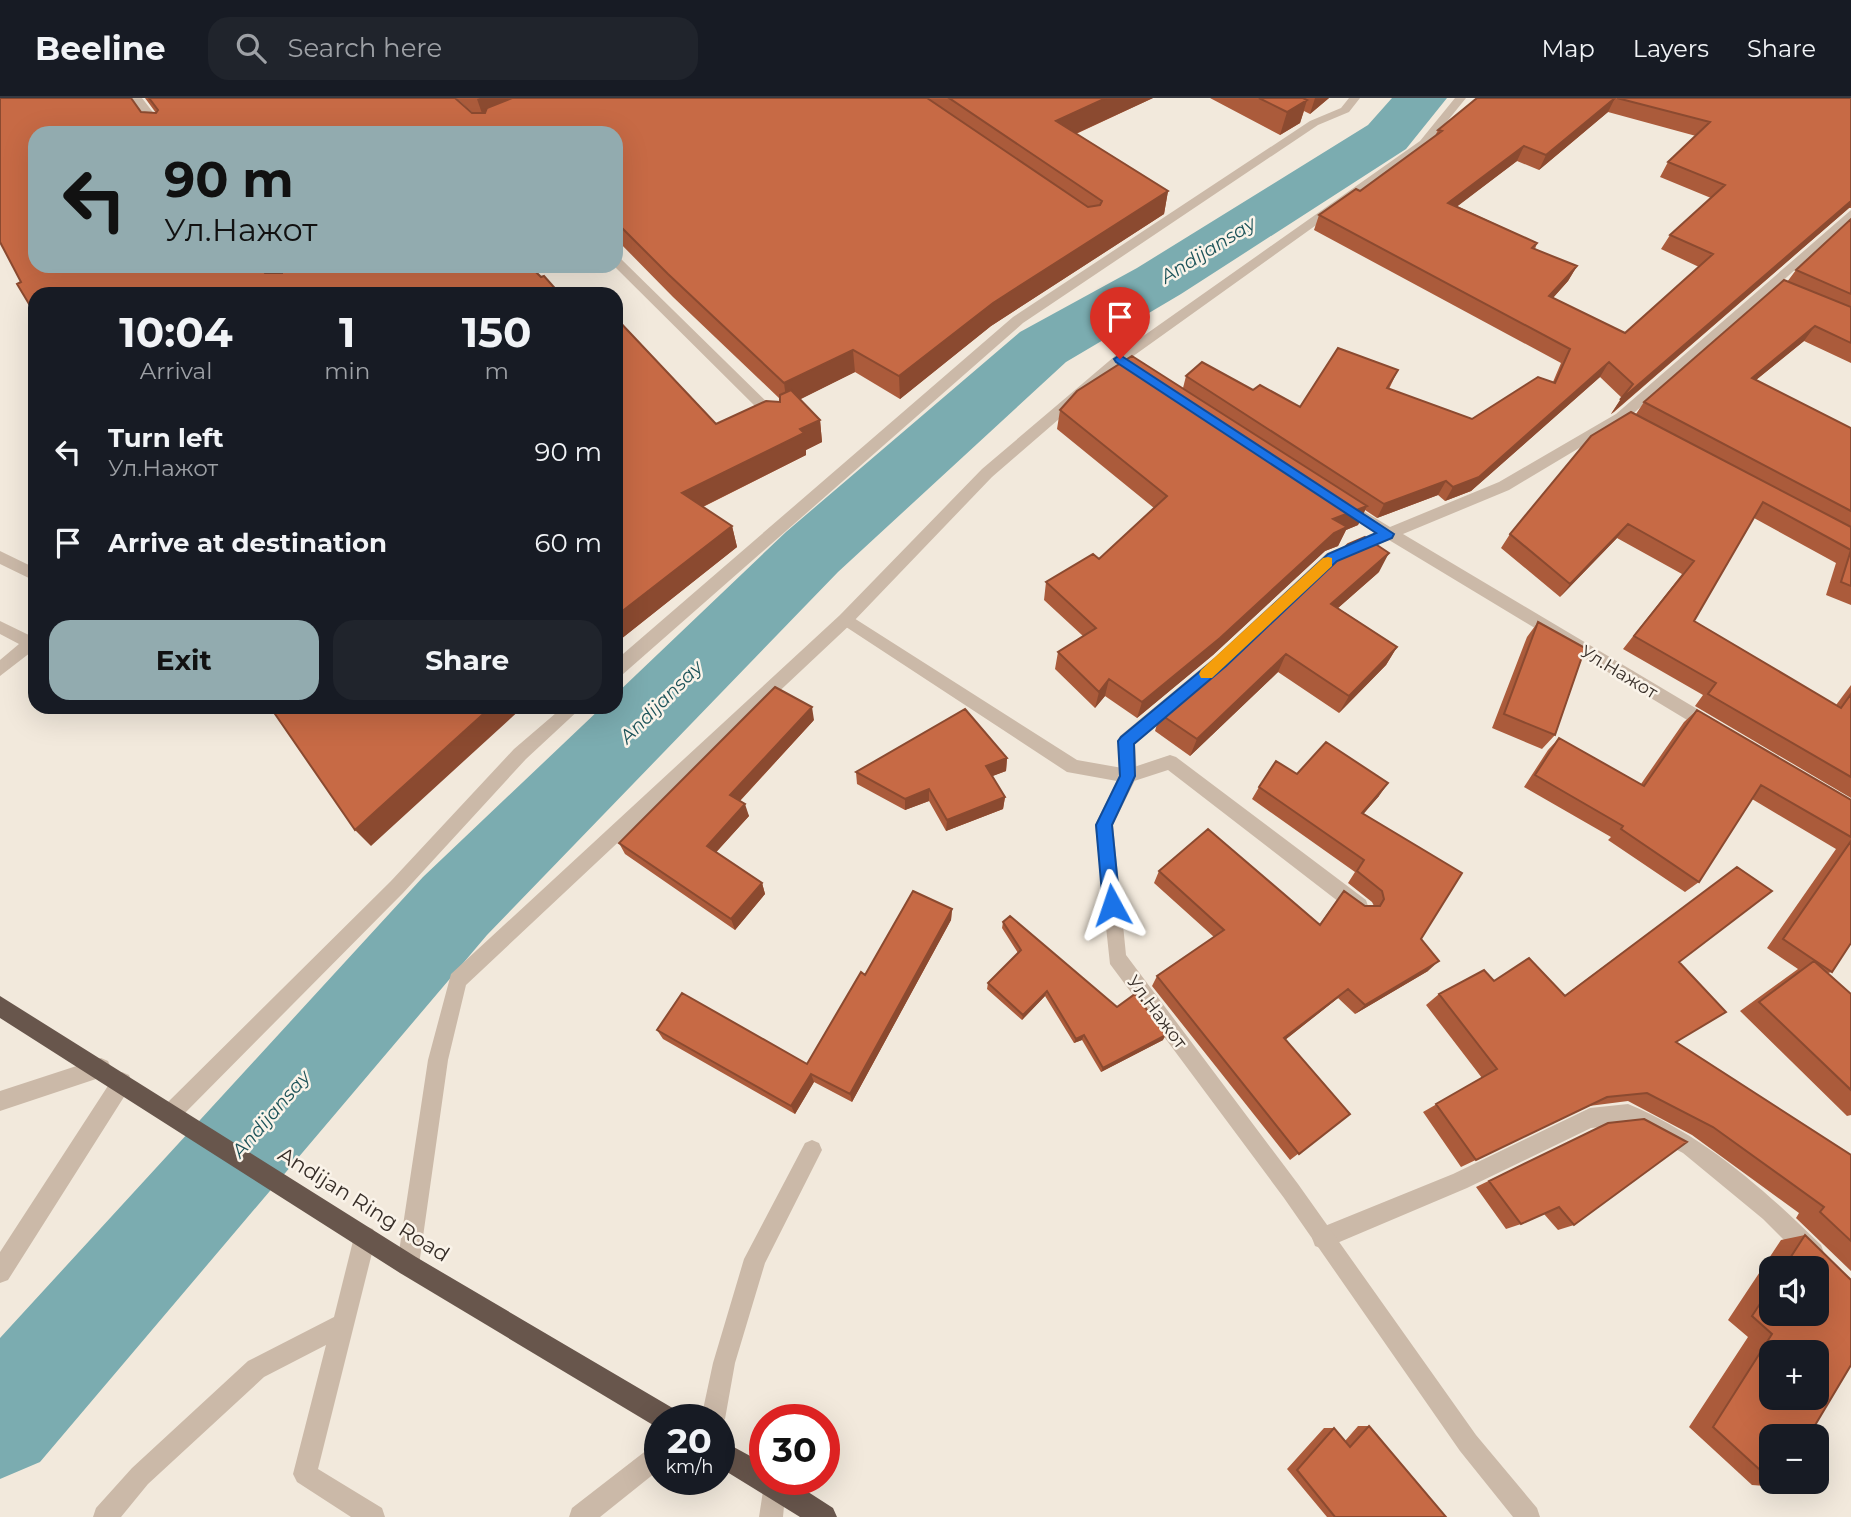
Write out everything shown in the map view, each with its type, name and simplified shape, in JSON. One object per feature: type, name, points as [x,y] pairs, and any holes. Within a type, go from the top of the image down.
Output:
[{"type":"highway","name":"Andijan Ring Road","points":[[0,1006],[408,1265],[644,1405]]},
{"type":"highway","points":[[791,1495],[824,1517]]},
{"type":"street","points":[[136,98],[158,126]]},
{"type":"street","points":[[623,664],[1018,320],[1308,120],[1345,110],[1355,98]]},
{"type":"street","points":[[408,1265],[438,1060],[458,980],[846,619],[987,473],[1126,363],[1424,144],[1461,98]]},
{"type":"street","points":[[1387,534],[1504,486],[1627,420],[1777,289],[1851,214]]},
{"type":"street","points":[[623,268],[776,419]]},
{"type":"street","name":"Ул.Нажот","points":[[1329,496],[1387,534],[1732,739]]},
{"type":"street","name":"Ул.Нажот","points":[[1387,534],[1332,557],[1221,662],[1126,741],[1128,776],[1104,825],[1117,958],[1323,1238],[1468,1443],[1528,1517]]},
{"type":"street","points":[[0,557],[28,571]]},
{"type":"street","points":[[846,619],[1073,767],[1128,776],[1170,762],[1363,909]]},
{"type":"street","points":[[0,627],[28,640]]},
{"type":"street","points":[[0,670],[28,646]]},
{"type":"street","points":[[171,1113],[397,887],[520,754],[566,714]]},
{"type":"street","points":[[0,1101],[101,1068]]},
{"type":"street","points":[[0,1272],[122,1082]]},
{"type":"street","points":[[1323,1238],[1460,1181],[1590,1118],[1628,1114],[1690,1146],[1771,1210],[1816,1256]]},
{"type":"street","points":[[716,1404],[724,1363],[755,1259],[812,1150]]},
{"type":"street","points":[[365,1237],[305,1474],[373,1517]]},
{"type":"street","points":[[105,1517],[140,1476],[256,1368],[343,1324]]},
{"type":"street","points":[[581,1517],[644,1467]]},
{"type":"street","points":[[769,1495],[771,1517]]},
{"type":"building","points":[[0,98],[131,98],[141,112],[156,113],[158,110],[149,98],[455,98],[472,113],[485,113],[487,108],[512,98],[927,98],[1088,207],[1100,205],[1102,201],[949,98],[1106,98],[1056,121],[1168,191],[993,303],[899,376],[853,350],[784,383],[623,229],[623,126],[28,126],[28,273],[537,273],[541,277],[544,276],[554,287],[28,287],[28,302],[17,284],[21,282],[0,242]]},
{"type":"building","points":[[1259,98],[1303,98],[1307,100],[1287,112]]},
{"type":"building","points":[[1477,98],[1615,98],[1546,155],[1524,146],[1448,203],[1537,243],[1532,248],[1577,266],[1549,296],[1625,333],[1713,254],[1670,235],[1725,185],[1668,162],[1710,122],[1617,98],[1851,98],[1851,201],[1620,400],[1633,384],[1609,362],[1479,477],[1453,487],[1446,481],[1384,504],[1186,376],[1202,362],[1253,390],[1260,385],[1300,407],[1338,348],[1398,370],[1387,388],[1472,419],[1538,377],[1555,383],[1570,349],[1319,215],[1356,189],[1360,191],[1442,131],[1438,130]]},
{"type":"building","points":[[1851,219],[1851,294],[1796,270]]},
{"type":"building","points":[[1784,280],[1851,307],[1851,343],[1815,326],[1752,378],[1851,428],[1851,511],[1644,402]]},
{"type":"building","points":[[623,325],[716,424],[766,401],[780,402],[780,395],[791,390],[820,420],[800,429],[804,433],[682,493],[732,526],[623,611]]},
{"type":"building","points":[[1132,356],[1367,506],[1333,519],[1347,527],[1334,533],[1220,638],[1142,702],[1109,679],[1099,692],[1058,652],[1096,628],[1046,582],[1093,554],[1099,559],[1167,496],[1060,410],[1077,391]]},
{"type":"building","points":[[1631,412],[1851,527],[1851,550],[1763,502],[1694,621],[1841,708],[1851,694],[1851,777],[1708,694],[1716,683],[1634,636],[1694,561],[1628,524],[1570,584],[1510,534],[1591,436]]},
{"type":"building","points":[[1365,537],[1389,553],[1331,604],[1397,647],[1349,696],[1286,654],[1197,739],[1160,714],[1236,651],[1348,544]]},
{"type":"building","points":[[1851,550],[1851,586],[1841,582]]},
{"type":"building","points":[[1538,622],[1585,648],[1555,735],[1504,714]]},
{"type":"building","points":[[775,687],[812,707],[730,795],[745,804],[707,846],[762,883],[731,919],[619,843]]},
{"type":"building","points":[[965,709],[1007,758],[986,766],[1005,797],[947,820],[929,789],[905,799],[856,772]]},
{"type":"building","points":[[1697,710],[1851,800],[1851,837],[1761,785],[1699,882],[1621,829],[1623,826],[1535,775],[1559,738],[1644,786]]},
{"type":"building","points":[[275,714],[483,714],[355,830]]},
{"type":"building","points":[[1326,742],[1388,783],[1362,813],[1462,873],[1421,939],[1439,961],[1365,1005],[1348,989],[1284,1038],[1350,1114],[1299,1154],[1157,976],[1224,930],[1159,871],[1208,829],[1320,925],[1344,891],[1365,906],[1380,906],[1384,899],[1382,891],[1357,871],[1364,860],[1259,787],[1276,761],[1297,774]]},
{"type":"building","points":[[1851,841],[1851,943],[1832,972],[1783,939]]},
{"type":"building","points":[[1737,867],[1772,891],[1679,962],[1726,1012],[1676,1042],[1851,1155],[1851,1241],[1820,1212],[1824,1207],[1713,1127],[1647,1093],[1607,1097],[1476,1160],[1436,1104],[1497,1069],[1439,994],[1484,970],[1494,981],[1529,958],[1565,996]]},
{"type":"building","points":[[913,891],[952,909],[850,1094],[811,1074],[791,1106],[657,1030],[682,993],[807,1064],[861,972],[865,975]]},
{"type":"building","points":[[1010,916],[1117,1007],[1135,994],[1166,1035],[1103,1068],[1084,1035],[1076,1039],[1047,991],[1023,1015],[988,983],[1021,950],[1003,922]]},
{"type":"building","points":[[1814,961],[1851,994],[1851,1090],[1759,1002]]},
{"type":"building","points":[[1644,1119],[1687,1142],[1574,1225],[1559,1207],[1521,1224],[1489,1181],[1608,1123]]},
{"type":"building","points":[[1805,1235],[1826,1256],[1791,1256]]},
{"type":"building","points":[[1829,1258],[1851,1280],[1851,1365],[1829,1402],[1829,1340],[1768,1340],[1772,1334],[1763,1326],[1829,1326]]},
{"type":"building","points":[[1759,1305],[1759,1322],[1752,1316]]},
{"type":"building","points":[[1759,1354],[1759,1410],[1824,1410],[1816,1424],[1759,1424],[1759,1469],[1713,1427]]},
{"type":"building","points":[[1369,1426],[1446,1517],[1335,1517],[1297,1470],[1334,1428],[1350,1447]]},
{"type":"waterway","name":"Andijansay","points":[[0,1422],[455,906],[812,552],[1043,347],[1159,281],[1387,137],[1421,98]]},
{"type":"slow traffic","points":[[1207,674],[1328,562]]},
{"type":"route","points":[[1112,905],[1104,825],[1128,776],[1126,741],[1221,662],[1332,557],[1387,534],[1120,359]]}]
